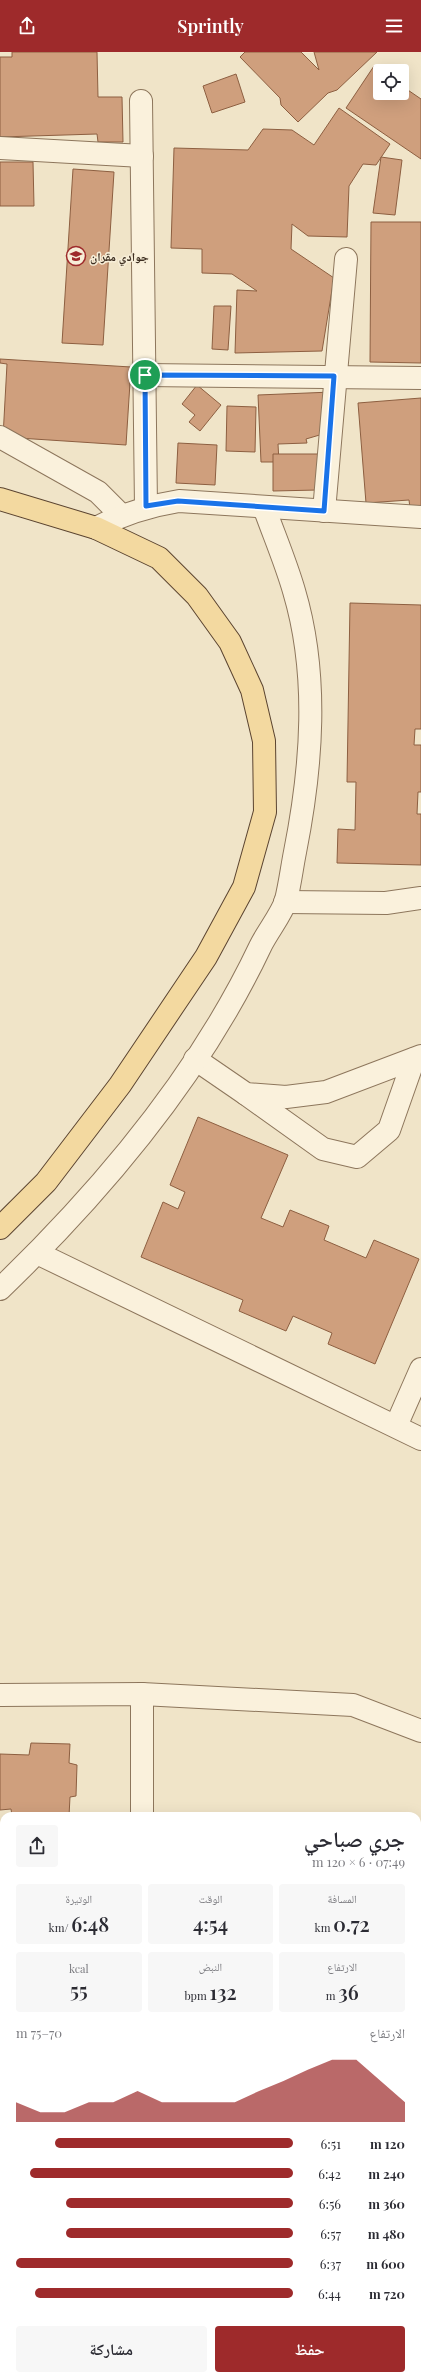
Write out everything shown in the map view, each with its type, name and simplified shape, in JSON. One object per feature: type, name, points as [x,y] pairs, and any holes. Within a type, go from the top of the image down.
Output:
[{"type":"main road","points":[[0,499],[96,528],[159,558],[197,596],[230,642],[252,690],[264,741],[265,812],[244,886],[206,957],[116,1091],[46,1182],[0,1228]]},
{"type":"street","points":[[141,101],[146,506]]},
{"type":"street","points":[[0,148],[142,156]]},
{"type":"street","points":[[324,511],[334,376],[346,259]]},
{"type":"street","points":[[145,375],[421,378]]},
{"type":"street","points":[[0,437],[98,492],[120,515]]},
{"type":"street","points":[[96,528],[120,515],[146,506],[178,501],[421,517]]},
{"type":"street","points":[[0,1289],[37,1253],[114,1169],[162,1107],[195,1059],[247,976],[270,928],[285,902],[308,774],[310,728],[309,682],[304,636],[294,592],[264,507]]},
{"type":"street","points":[[285,902],[386,902],[421,898]]},
{"type":"street","points":[[195,1059],[323,1149],[357,1157],[389,1130],[417,1057]]},
{"type":"street","points":[[246,1094],[286,1097],[326,1092],[417,1057]]},
{"type":"street","points":[[37,1253],[421,1439]]},
{"type":"street","points":[[396,1426],[421,1369]]},
{"type":"street","points":[[0,1695],[142,1694],[353,1706],[421,1731]]},
{"type":"street","points":[[142,1694],[142,1812]]},
{"type":"building","points":[[12,52],[97,52],[98,97],[122,97],[123,142],[98,142],[97,134],[0,137],[0,57],[12,57]]},
{"type":"building","points":[[245,52],[301,52],[319,70],[314,52],[377,52],[337,90],[328,93],[298,122],[281,105],[280,98],[240,57]]},
{"type":"building","points":[[373,68],[373,100],[409,100],[409,91],[421,99],[421,159],[346,108]]},
{"type":"building","points":[[236,74],[245,102],[212,113],[203,86]]},
{"type":"building","points":[[339,108],[390,144],[376,165],[363,164],[349,186],[347,237],[308,236],[292,224],[291,249],[334,278],[322,351],[235,353],[237,290],[257,291],[232,274],[202,273],[202,249],[171,248],[174,148],[248,150],[263,129],[292,130],[314,145]]},
{"type":"building","points":[[381,157],[402,160],[395,215],[373,213]]},
{"type":"building","points":[[0,162],[33,162],[34,206],[0,206]]},
{"type":"building","points":[[73,169],[114,172],[103,345],[62,343]]},
{"type":"building","points":[[371,222],[421,222],[421,363],[370,362]]},
{"type":"building","points":[[214,306],[231,306],[228,350],[212,349]]},
{"type":"building","points":[[0,359],[131,367],[126,445],[3,437],[7,364],[0,363]]},
{"type":"building","points":[[197,385],[221,405],[200,431],[189,422],[195,415],[182,404]]},
{"type":"building","points":[[332,392],[323,434],[306,439],[307,443],[278,444],[279,462],[261,462],[258,395]]},
{"type":"building","points":[[421,398],[421,507],[410,508],[409,500],[366,503],[358,403]]},
{"type":"building","points":[[227,406],[256,407],[255,452],[226,451]]},
{"type":"building","points":[[178,443],[217,445],[215,485],[176,483]]},
{"type":"building","points":[[273,454],[318,454],[318,490],[273,491]]},
{"type":"building","points":[[350,603],[421,605],[421,729],[415,729],[414,745],[421,745],[421,792],[418,792],[417,814],[421,814],[421,865],[337,863],[338,829],[355,830],[356,782],[347,782]]},
{"type":"building","points":[[198,1117],[288,1155],[261,1218],[283,1227],[290,1210],[329,1226],[324,1240],[366,1258],[374,1240],[419,1259],[375,1364],[328,1344],[332,1333],[293,1316],[286,1331],[239,1311],[243,1300],[141,1257],[163,1202],[178,1209],[185,1192],[170,1185]]},
{"type":"building","points":[[31,1743],[70,1744],[69,1763],[77,1765],[76,1796],[70,1797],[69,1812],[11,1812],[11,1809],[0,1810],[0,1754],[29,1755]]},
{"type":"place","name":"جوادي مقران","points":[[76,256]]},
{"type":"route","points":[[145,375],[334,376],[324,511],[178,501],[146,506],[145,375]]}]
